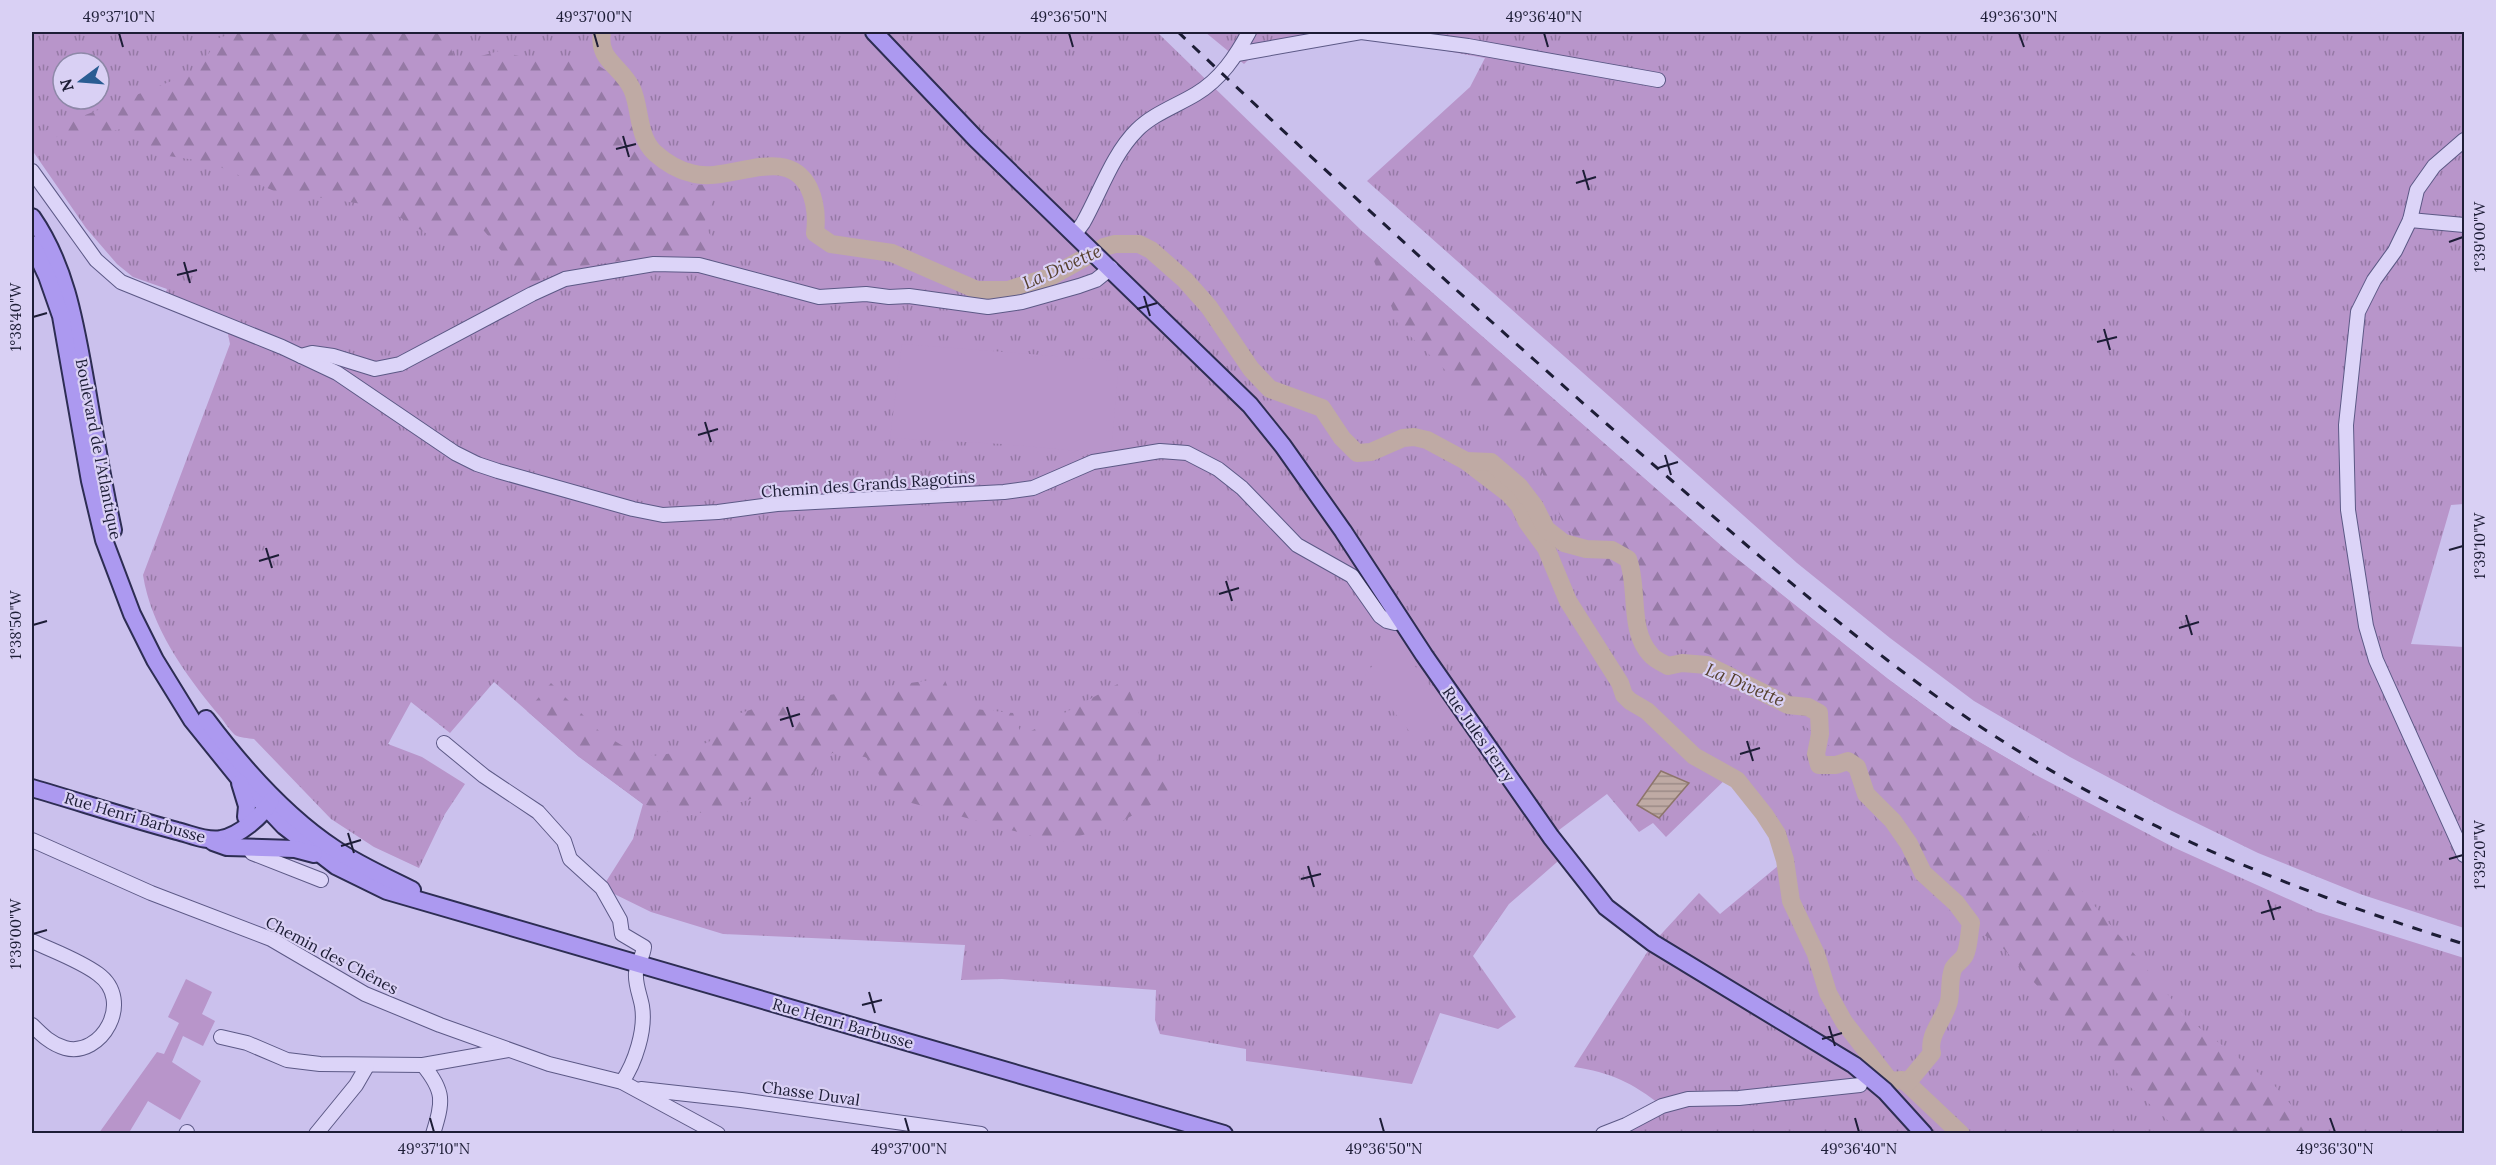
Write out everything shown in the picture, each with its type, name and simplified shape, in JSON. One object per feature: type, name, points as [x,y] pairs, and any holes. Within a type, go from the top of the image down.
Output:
[{"type":"main road","name":"Rue Jules Ferry","points":[[874,32],[976,139],[1090,247],[1250,405],[1303,474],[1551,837],[1606,907],[1653,944],[1854,1065],[1885,1091],[1924,1134]]},
{"type":"main road","name":"Boulevard de l'Atlantique","points":[[32,217],[54,256],[66,287],[75,321],[104,489],[114,532],[143,613],[182,687],[267,803],[297,837],[358,878],[387,891],[462,914]]},
{"type":"main road","name":"Boulevard de l'Atlantique","points":[[32,244],[47,276],[60,316],[90,481],[104,540],[132,614],[177,698],[237,777],[267,803],[362,866],[462,914]]},
{"type":"main road","points":[[237,777],[245,795],[242,824]]},
{"type":"main road","name":"Rue Henri Barbusse","points":[[32,788],[208,839],[222,839],[242,824]]},
{"type":"main road","points":[[242,824],[267,803]]},
{"type":"main road","points":[[208,839],[227,847],[296,849],[321,855]]},
{"type":"main road","name":"Rue Henri Barbusse","points":[[462,914],[1224,1134]]},
{"type":"street","points":[[1237,54],[1239,32]]},
{"type":"street","points":[[1075,234],[1120,151],[1131,136],[1150,120],[1211,83],[1237,54],[1249,32]]},
{"type":"street","points":[[1237,54],[1360,32],[1468,46],[1658,80]]},
{"type":"street","points":[[2464,140],[2434,166],[2417,190],[2410,220],[2395,251],[2374,280],[2358,312],[2346,425],[2348,510],[2366,626],[2376,660],[2464,855]]},
{"type":"street","name":"Chemin des Grands Ragotins","points":[[32,171],[96,260],[116,278],[301,356],[351,382],[455,453],[477,464],[633,509],[663,515],[718,512],[777,504],[1004,492],[1033,488],[1093,462],[1161,450],[1187,453],[1218,469],[1242,488],[1297,544],[1352,576],[1380,616],[1395,623],[1402,621]]},
{"type":"street","points":[[2410,220],[2464,225]]},
{"type":"street","points":[[301,356],[312,353],[333,356],[375,369],[400,364],[565,279],[654,264],[699,265],[819,297],[866,294],[889,297],[909,296],[988,307],[1022,302],[1096,280],[1107,264]]},
{"type":"street","points":[[444,743],[484,776],[538,812],[564,841],[570,859],[602,888],[620,920],[622,934],[644,947],[644,956],[638,964],[637,982],[643,1009],[638,1046],[631,1069],[622,1082]]},
{"type":"street","name":"Chemin des Chênes","points":[[32,840],[151,893],[271,939],[365,994],[508,1050],[583,1074],[622,1082],[718,1134]]},
{"type":"street","points":[[249,848],[252,853],[321,880]]},
{"type":"street","points":[[32,941],[100,975],[110,989],[116,1008],[111,1023],[99,1038],[83,1047],[67,1049],[48,1041],[32,1024]]},
{"type":"street","points":[[459,1059],[471,1051],[473,1042],[471,1035]]},
{"type":"street","points":[[221,1037],[247,1043],[286,1060],[320,1064],[423,1065],[508,1050]]},
{"type":"street","points":[[423,1065],[437,1082],[441,1092],[442,1102],[433,1134]]},
{"type":"street","points":[[316,1134],[356,1085],[367,1066]]},
{"type":"street","points":[[1603,1134],[1662,1106],[1688,1099],[1739,1098],[1860,1085]]},
{"type":"street","name":"Chasse Duval","points":[[636,1089],[741,1100],[981,1134]]},
{"type":"green space","points":[[32,32],[1157,32],[1363,232],[1726,550],[1888,679],[1952,726],[2034,774],[2175,848],[2317,912],[2464,958],[2464,1133],[1603,1133],[1662,1106],[1641,1091],[1610,1075],[1574,1067],[1653,943],[1699,893],[1720,914],[1785,860],[1764,813],[1748,791],[1730,775],[1666,837],[1653,823],[1639,832],[1607,794],[1551,836],[1565,855],[1509,904],[1473,956],[1516,1017],[1498,1029],[1440,1013],[1412,1084],[1246,1061],[1246,1049],[1160,1034],[1155,1020],[1156,990],[1002,979],[961,980],[965,945],[723,934],[651,912],[602,888],[633,839],[643,804],[578,756],[494,682],[450,733],[411,702],[388,744],[422,757],[465,784],[445,814],[419,868],[374,847],[331,819],[254,739],[235,735],[193,682],[161,631],[153,613],[143,575],[230,344],[227,329],[161,304],[167,289],[133,277],[117,264],[86,228],[32,150]]},
{"type":"green space","points":[[236,32],[444,32],[454,56],[470,59],[499,51],[527,58],[570,57],[596,64],[622,81],[644,153],[662,170],[692,185],[718,184],[704,224],[721,254],[654,254],[635,259],[559,269],[531,285],[478,224],[455,251],[383,207],[274,191],[209,162],[148,153],[144,135],[121,129],[89,136],[62,135],[35,145],[32,143],[32,136],[95,111],[111,111],[111,105],[197,71],[219,38]]},
{"type":"green space","points":[[1205,32],[2464,32],[2464,504],[2451,505],[2411,644],[2464,647],[2464,928],[2360,894],[2258,853],[2070,757],[1974,701],[1890,638],[1797,563],[1367,181],[1470,87],[1485,58],[1370,37],[1249,59],[1244,64]]},
{"type":"green space","points":[[1363,232],[1726,550],[1888,679],[1952,726],[2034,774],[2027,824],[2188,1019],[2274,1085],[2315,1133],[2182,1133],[2128,1085],[2001,946],[1925,896],[1832,748],[1727,662],[1670,638],[1564,525],[1537,460],[1398,324]]},
{"type":"green space","points":[[902,344],[1119,361],[1111,454],[1002,444],[890,438]]},
{"type":"green space","points":[[1394,639],[1445,705],[1420,745],[1365,675]]},
{"type":"green space","points":[[944,678],[956,707],[1013,713],[1022,736],[1125,680],[1172,793],[1117,824],[1058,843],[886,796],[875,763],[865,757],[832,753],[822,760],[813,775],[745,801],[684,817],[643,804],[578,756],[527,711],[551,683],[600,732],[628,749],[653,756],[680,752],[709,742],[726,718],[768,704]]},
{"type":"green space","points":[[186,979],[212,992],[202,1014],[215,1021],[203,1046],[183,1036],[172,1062],[201,1081],[180,1120],[148,1101],[130,1131],[99,1133],[157,1052],[164,1054],[179,1023],[168,1017]]},
{"type":"shaded area","points":[[1661,771],[1689,783],[1659,818],[1637,805]]},
{"type":"waterway","name":"La Divette","points":[[602,32],[601,42],[606,56],[632,89],[645,139],[655,153],[676,167],[691,173],[706,175],[771,166],[786,168],[799,175],[809,188],[815,210],[815,233],[831,244],[892,253],[977,290],[1008,290],[1052,276],[1104,247],[1115,244],[1139,244],[1151,250],[1185,280],[1209,307],[1251,369],[1270,389],[1322,408],[1342,438],[1357,453],[1371,452],[1403,438],[1414,437],[1427,440],[1466,461],[1508,493],[1519,505],[1527,522],[1546,548],[1568,601],[1620,683],[1624,695],[1647,711],[1694,756],[1737,780],[1777,834],[1785,860],[1791,901],[1816,954],[1828,993],[1844,1022],[1890,1081],[1902,1080],[1907,1083],[1961,1134]]},
{"type":"waterway","name":"La Divette","points":[[1466,461],[1491,462],[1519,486],[1535,507],[1546,529],[1564,543],[1586,549],[1612,550],[1628,559],[1639,634],[1644,645],[1655,658],[1668,666],[1682,663],[1707,665],[1788,705],[1808,707],[1819,713],[1820,734],[1816,754],[1819,765],[1836,765],[1848,761],[1857,767],[1866,794],[1893,821],[1909,844],[1923,873],[1956,903],[1971,923],[1966,952],[1952,973],[1949,1001],[1934,1033],[1932,1053],[1907,1083]]},
{"type":"railway","points":[[1178,32],[1421,258],[1607,424],[1851,632],[1945,703],[2045,767],[2145,821],[2302,889],[2464,944]]}]
